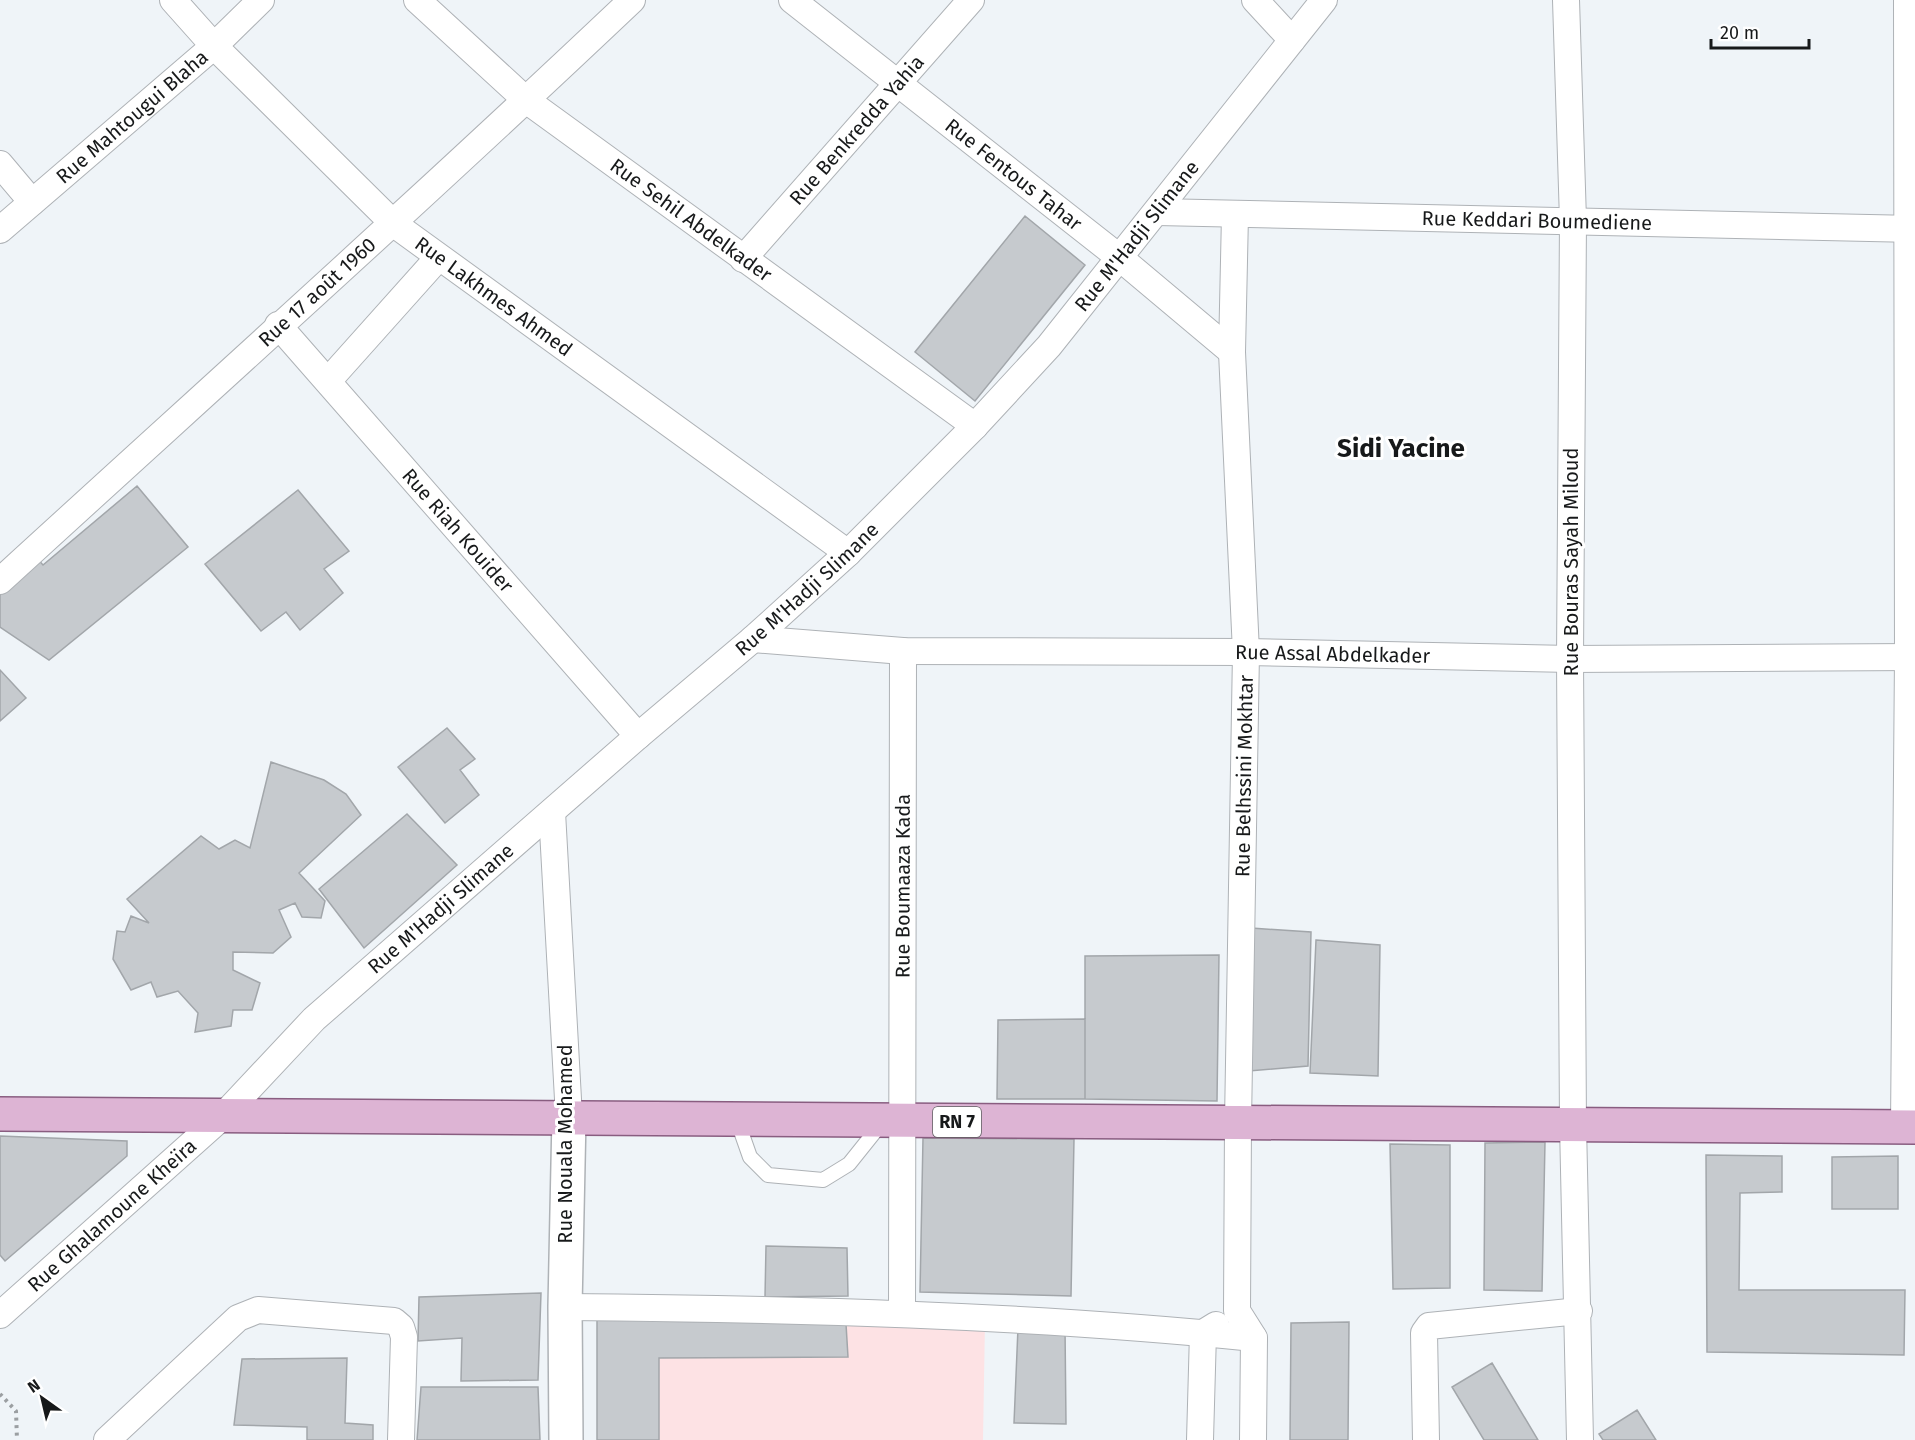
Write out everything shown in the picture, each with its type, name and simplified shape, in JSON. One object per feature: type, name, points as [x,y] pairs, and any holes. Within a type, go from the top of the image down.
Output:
[{"type":"main road","name":"RN 7","points":[[0,1114],[569,1117],[892,1122],[1910,1127]]},
{"type":"street","name":"Rue Lakhmes Ahmed","points":[[173,0],[214,46],[394,224],[848,553]]},
{"type":"street","name":"Rue Mahtougui Blaha","points":[[0,230],[214,46],[261,0]]},
{"type":"street","name":"Rue Sehil Abdelkader","points":[[417,0],[526,100],[975,426]]},
{"type":"street","name":"Rue 17 août 1960","points":[[0,581],[278,326],[394,224],[632,0]]},
{"type":"street","name":"Rue Fentous Tahar","points":[[792,0],[1120,258],[1232,352]]},
{"type":"street","name":"Rue Benkredda Yahia","points":[[743,259],[900,84],[971,0]]},
{"type":"street","points":[[1255,0],[1292,40]]},
{"type":"street","name":"Rue M'Hadji Slimane","points":[[223,1116],[314,1019],[638,736],[753,639],[848,553],[975,426],[1049,346],[1324,0]]},
{"type":"street","name":"Rue Bouras Sayah Miloud","points":[[1566,0],[1573,220],[1570,659],[1573,1125],[1579,1311],[1580,1440]]},
{"type":"street","points":[[1907,0],[1911,228],[1910,1127]]},
{"type":"street","points":[[0,164],[32,202]]},
{"type":"street","name":"Rue Keddari Boumediene","points":[[1157,212],[1911,228]]},
{"type":"street","name":"Rue Belhssini Mokhtar","points":[[1235,215],[1232,352],[1246,652],[1238,1122],[1238,1311]]},
{"type":"street","points":[[328,381],[438,258]]},
{"type":"street","name":"Rue Riah Kouider","points":[[278,326],[638,736]]},
{"type":"street","name":"Rue Assal Abdelkader","points":[[753,639],[903,651],[1246,652],[1570,659],[1912,657]]},
{"type":"street","name":"Rue Boumaaza Kada","points":[[902,1314],[892,1122],[903,651]]},
{"type":"street","name":"Rue Nouala Mohamed","points":[[552,812],[569,1117],[565,1307],[566,1440]]},
{"type":"street","name":"Rue Ghalamoune Kheïra","points":[[0,1316],[223,1116]]},
{"type":"street","points":[[565,1307],[726,1308],[902,1314],[1254,1338]]},
{"type":"street","points":[[107,1440],[238,1318],[258,1310],[394,1321],[401,1327],[404,1336],[401,1440]]},
{"type":"street","points":[[1203,1333],[1238,1311],[1254,1338],[1253,1440]]},
{"type":"street","points":[[1426,1440],[1424,1333],[1429,1326],[1579,1311]]},
{"type":"street","points":[[1200,1440],[1203,1333]]},
{"type":"lane","points":[[737,1120],[750,1157],[768,1175],[823,1180],[849,1164],[892,1122]]},
{"type":"path","points":[[0,1394],[16,1411],[17,1440]]},
{"type":"shaded area","points":[[603,1318],[985,1322],[983,1440],[605,1440]]},
{"type":"building","points":[[1025,216],[1085,265],[975,401],[915,352]]},
{"type":"building","points":[[137,486],[188,547],[49,660],[0,627],[0,593],[36,557],[43,565]]},
{"type":"building","points":[[298,490],[349,551],[324,569],[343,593],[300,630],[286,612],[261,631],[205,564]]},
{"type":"building","points":[[0,670],[26,698],[0,721]]},
{"type":"building","points":[[447,728],[475,759],[460,770],[479,795],[445,823],[398,767]]},
{"type":"building","points":[[271,762],[324,780],[346,794],[361,815],[299,873],[325,901],[321,918],[302,917],[295,903],[279,910],[291,937],[273,953],[233,952],[233,970],[260,983],[252,1010],[233,1010],[231,1026],[195,1032],[198,1013],[178,991],[157,997],[151,982],[131,990],[113,959],[117,931],[125,932],[131,916],[149,923],[127,899],[201,836],[219,849],[235,840],[250,848]]},
{"type":"building","points":[[407,814],[457,865],[364,948],[319,889]]},
{"type":"building","points":[[1251,928],[1311,932],[1308,1066],[1249,1071]]},
{"type":"building","points":[[1316,940],[1380,945],[1378,1076],[1310,1073]]},
{"type":"building","points":[[1219,955],[1217,1101],[1085,1099],[1085,956]]},
{"type":"building","points":[[1085,1019],[1085,1099],[997,1099],[998,1020]]},
{"type":"building","points":[[0,1136],[127,1141],[127,1156],[5,1261],[0,1255]]},
{"type":"building","points":[[923,1138],[1074,1139],[1071,1296],[920,1292]]},
{"type":"building","points":[[1545,1142],[1542,1291],[1484,1290],[1485,1143]]},
{"type":"building","points":[[1390,1144],[1450,1145],[1450,1288],[1393,1289]]},
{"type":"building","points":[[1706,1155],[1782,1156],[1782,1192],[1740,1193],[1739,1290],[1905,1290],[1904,1355],[1707,1352]]},
{"type":"building","points":[[1898,1156],[1898,1209],[1832,1209],[1832,1157]]},
{"type":"building","points":[[766,1246],[847,1248],[848,1296],[765,1297]]},
{"type":"building","points":[[541,1293],[538,1380],[461,1381],[462,1338],[418,1341],[419,1297]]},
{"type":"building","points":[[597,1317],[846,1324],[848,1357],[659,1358],[659,1440],[597,1440]]},
{"type":"building","points":[[1349,1322],[1348,1440],[1290,1440],[1291,1323]]},
{"type":"building","points":[[1065,1327],[1066,1424],[1014,1423],[1018,1328]]},
{"type":"building","points":[[347,1358],[345,1423],[373,1425],[373,1440],[307,1440],[307,1427],[234,1425],[242,1359]]},
{"type":"building","points":[[1492,1363],[1538,1440],[1484,1440],[1452,1387]]},
{"type":"building","points":[[421,1387],[538,1387],[540,1440],[417,1440]]},
{"type":"building","points":[[1637,1410],[1656,1440],[1603,1440],[1599,1434]]},
{"type":"district","name":"Sidi Yacine","points":[[1401,448]]}]
